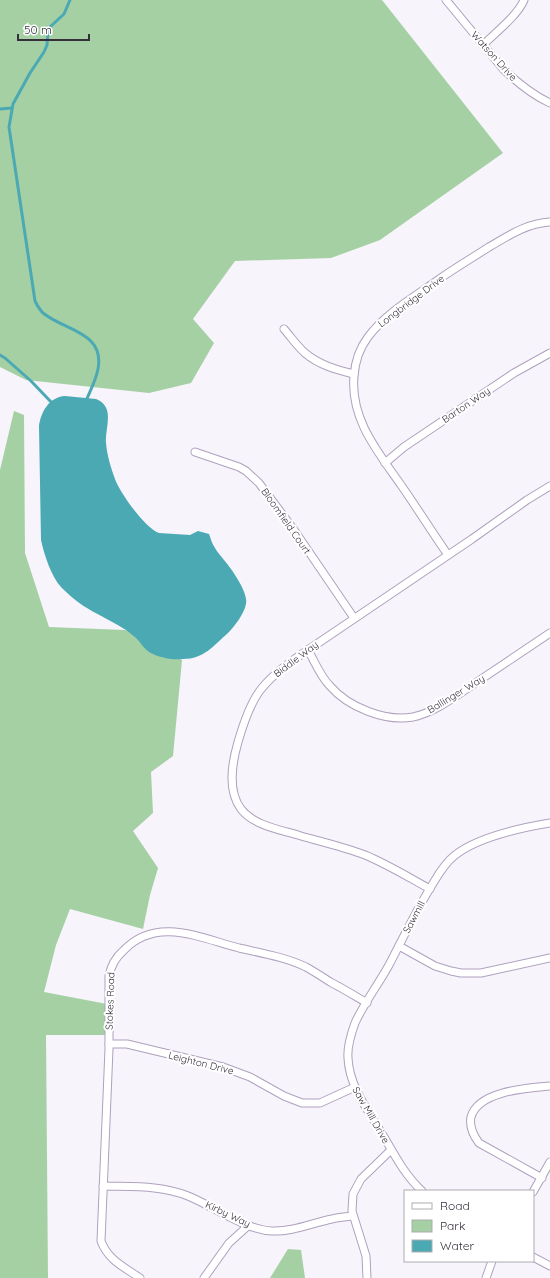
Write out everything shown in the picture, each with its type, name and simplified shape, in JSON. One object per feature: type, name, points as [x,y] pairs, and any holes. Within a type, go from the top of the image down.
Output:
[{"type":"street","name":"Watson Drive","points":[[446,0],[504,70],[533,94],[550,103]]},
{"type":"street","points":[[483,45],[515,13],[522,5],[524,0]]},
{"type":"street","name":"Longbridge Drive","points":[[448,555],[385,463],[362,424],[353,392],[357,359],[367,338],[383,321],[401,306],[500,240],[523,228],[535,224],[550,222]]},
{"type":"street","points":[[284,329],[301,350],[312,358],[331,368],[354,374]]},
{"type":"street","name":"Barton Way","points":[[385,463],[404,447],[514,373],[550,353]]},
{"type":"street","name":"Bloomfield Court","points":[[195,452],[239,467],[246,471],[259,483],[294,530],[354,618]]},
{"type":"street","name":"Biddle Way","points":[[430,889],[366,856],[259,822],[242,810],[236,801],[232,790],[232,779],[234,757],[243,724],[259,691],[288,663],[527,500],[550,486]]},
{"type":"street","name":"Ballinger Way","points":[[308,650],[325,680],[336,692],[350,702],[376,714],[394,718],[413,717],[438,707],[486,677],[550,633]]},
{"type":"street","points":[[430,889],[444,866],[464,849],[475,843],[498,835],[550,823]]},
{"type":"street","name":"Sawmill","points":[[399,946],[430,889]]},
{"type":"street","name":"Stokes Road","points":[[140,1278],[116,1262],[104,1249],[101,1241],[109,1044],[108,987],[110,970],[117,957],[136,939],[145,935],[166,931],[187,934],[296,963],[311,970],[367,1003]]},
{"type":"street","points":[[399,946],[435,966],[461,973],[480,973],[550,958]]},
{"type":"street","name":"Saw Mill Drive","points":[[399,946],[356,1022],[348,1046],[349,1071],[355,1087],[403,1170],[421,1190]]},
{"type":"street","name":"Leighton Drive","points":[[109,1044],[127,1044],[223,1067],[250,1077],[284,1096],[302,1102],[320,1103],[355,1087]]},
{"type":"street","points":[[542,1178],[479,1143],[471,1129],[470,1121],[472,1113],[477,1106],[492,1096],[530,1088],[550,1086]]},
{"type":"street","points":[[367,1278],[366,1256],[353,1216],[353,1194],[361,1179],[391,1150]]},
{"type":"street","points":[[534,1190],[550,1162]]},
{"type":"street","name":"Kirby Way","points":[[103,1186],[158,1188],[177,1192],[196,1199],[249,1225],[264,1230],[281,1231],[331,1219],[353,1216]]},
{"type":"street","points":[[204,1278],[229,1243],[249,1225]]},
{"type":"street","points":[[534,1258],[550,1266]]},
{"type":"street","points":[[486,1278],[492,1262]]},
{"type":"green space","points":[[0,0],[382,0],[503,153],[380,240],[331,258],[235,261],[193,319],[214,343],[191,383],[149,393],[26,380],[0,367]]},
{"type":"green space","points":[[14,411],[24,415],[25,553],[49,627],[125,630],[182,660],[173,756],[151,772],[153,813],[133,831],[158,868],[150,895],[143,929],[70,909],[56,945],[44,992],[107,1004],[108,1035],[46,1035],[48,1278],[0,1278],[0,470]]},
{"type":"green space","points":[[288,1249],[301,1250],[305,1278],[270,1278]]},
{"type":"water","points":[[65,396],[96,399],[105,406],[108,414],[106,443],[112,470],[122,493],[140,517],[153,530],[159,533],[190,535],[198,531],[209,534],[216,550],[240,584],[246,599],[243,612],[228,633],[203,654],[197,657],[175,659],[163,658],[150,653],[125,629],[93,612],[77,601],[61,587],[54,577],[46,558],[41,540],[39,426],[44,411],[50,402],[59,397]]},
{"type":"waterway","points":[[70,0],[64,14],[51,26],[48,32],[47,45],[44,52],[30,73],[13,104],[9,127],[35,301],[43,313],[89,340],[95,347],[99,357],[97,373],[86,401]]},
{"type":"waterway","points":[[0,109],[12,108]]},
{"type":"waterway","points":[[0,355],[31,381],[53,404]]}]
